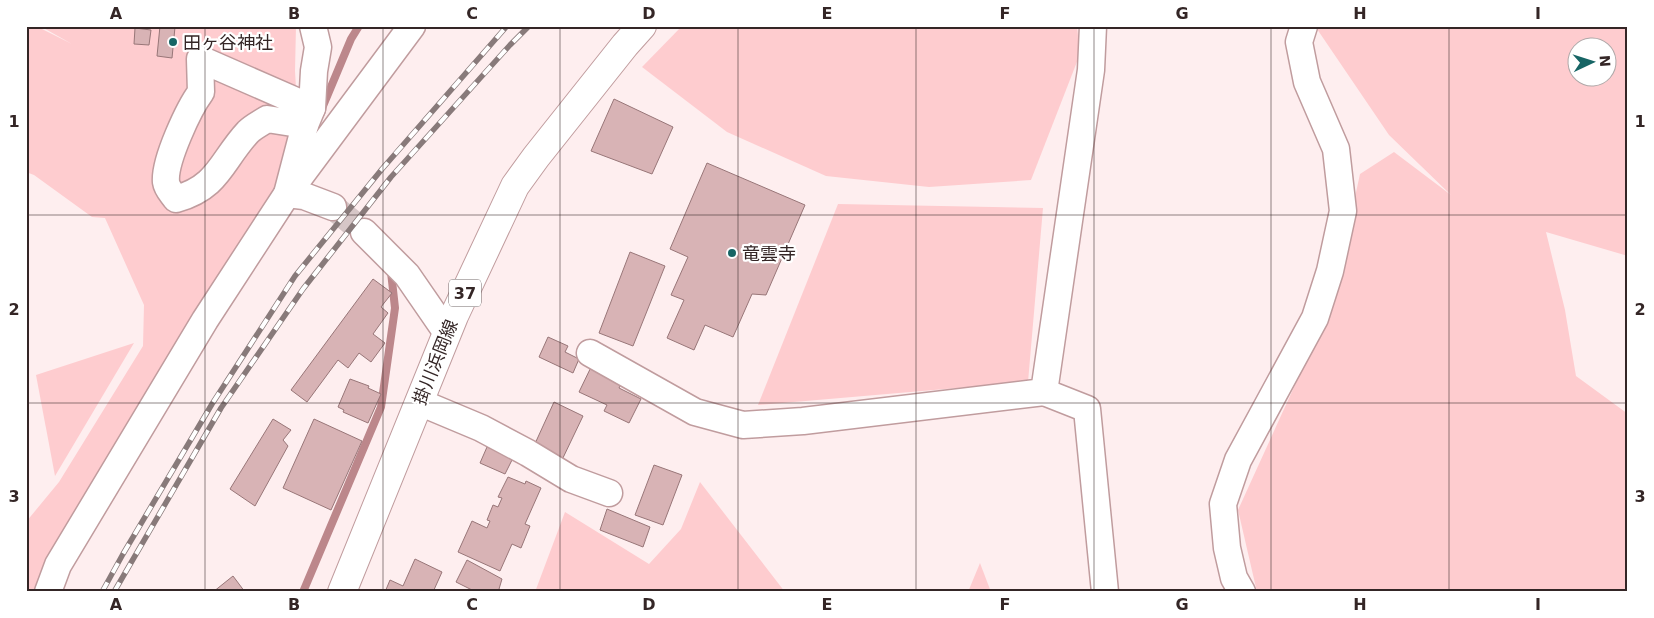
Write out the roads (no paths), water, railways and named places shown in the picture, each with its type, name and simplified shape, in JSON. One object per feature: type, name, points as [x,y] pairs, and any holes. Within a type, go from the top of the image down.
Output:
[{"type":"main road","name":"掛川浜岡線","points":[[342,592],[447,333],[515,186],[571,112],[642,26]]},
{"type":"street","points":[[287,194],[308,116],[318,47],[313,26]]},
{"type":"street","points":[[48,592],[58,565],[204,320],[287,194],[412,26]]},
{"type":"street","points":[[1044,392],[1090,70],[1093,26]]},
{"type":"street","points":[[1242,592],[1234,578],[1226,548],[1224,504],[1238,460],[1315,318],[1330,271],[1343,212],[1336,149],[1307,82],[1299,42],[1304,26]]},
{"type":"street","points":[[200,59],[308,116],[267,119],[249,131],[219,172],[206,186],[188,196],[176,199],[168,188],[166,180],[171,154],[193,102],[202,92],[200,59]]},
{"type":"street","points":[[287,194],[304,196],[333,207]]},
{"type":"street","points":[[364,232],[407,274],[447,333]]},
{"type":"street","points":[[590,353],[695,412],[743,425],[803,421],[1044,392],[1087,409],[1105,592]]},
{"type":"street","points":[[419,402],[481,428],[528,453],[571,480],[608,493]]},
{"type":"waterway","points":[[323,106],[351,39],[359,26]]},
{"type":"waterway","points":[[303,592],[381,407],[395,308],[391,272]]},
{"type":"tunnel","points":[[333,207],[364,232]]},
{"type":"railway","points":[[102,592],[212,404],[295,276],[382,169],[507,26]]},
{"type":"railway","points":[[114,592],[221,408],[303,289],[391,177],[529,26]]},
{"type":"place","name":"田ヶ谷神社","points":[[173,42]]},
{"type":"place","name":"竜雲寺","points":[[732,253]]}]
